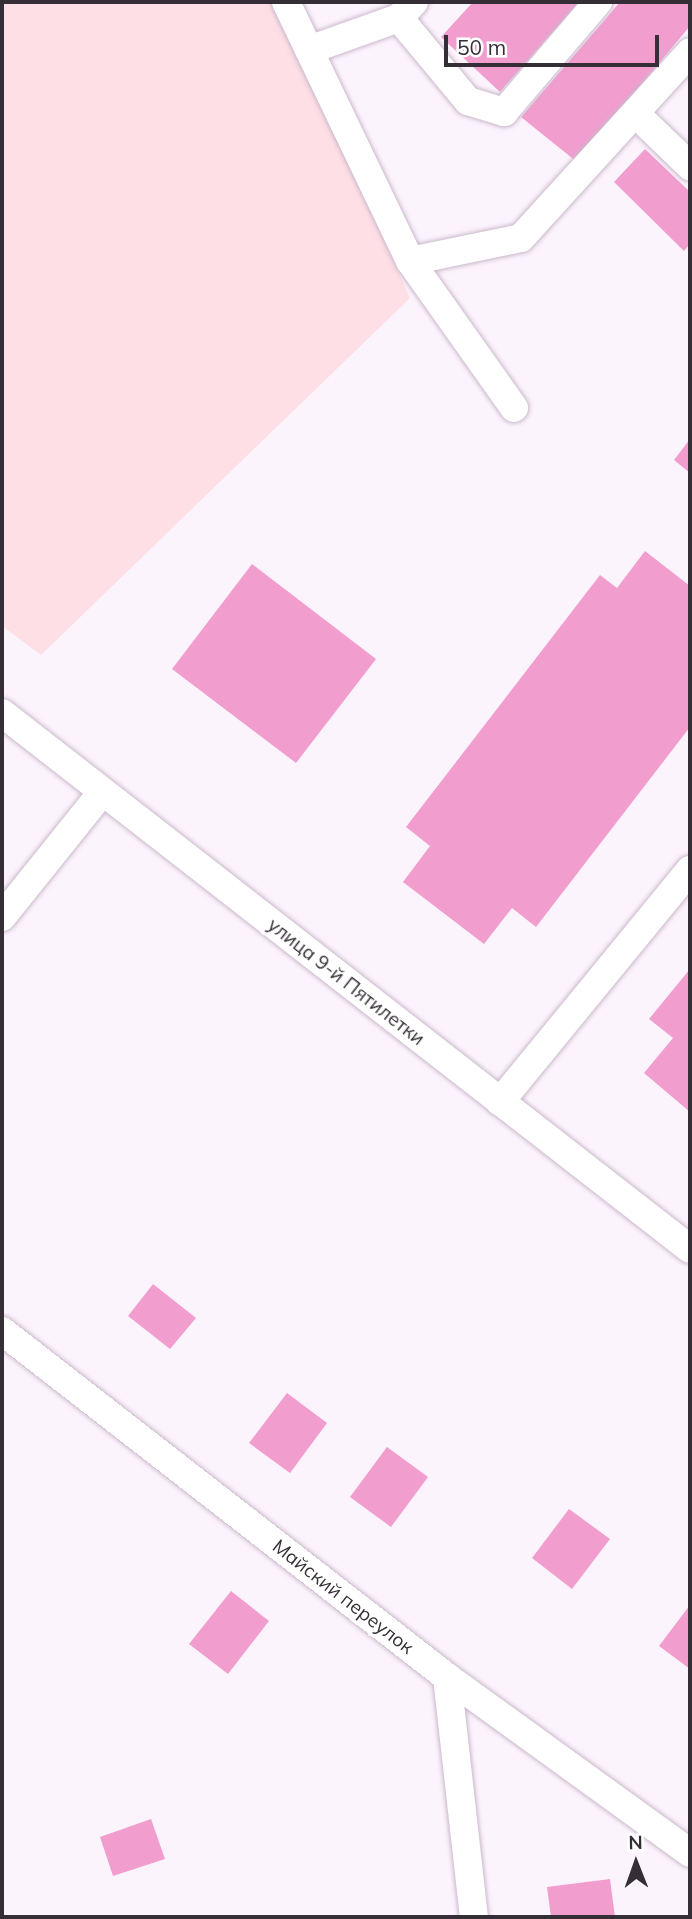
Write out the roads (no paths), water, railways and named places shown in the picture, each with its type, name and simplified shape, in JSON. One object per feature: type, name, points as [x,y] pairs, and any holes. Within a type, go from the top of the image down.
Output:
[{"type":"street","points":[[286,2],[410,261],[514,408]]},
{"type":"street","points":[[309,50],[406,10],[468,101],[504,112],[598,2]]},
{"type":"street","points":[[410,261],[521,238],[637,115],[690,52]]},
{"type":"street","points":[[637,115],[690,166]]},
{"type":"street","name":"улица 9-й Пятилетки","points":[[2,713],[690,1250]]},
{"type":"street","points":[[2,917],[102,792]]},
{"type":"street","points":[[500,1102],[690,870]]},
{"type":"street","name":"Майский переулок","points":[[2,1331],[447,1677],[690,1853]]},
{"type":"street","points":[[447,1677],[474,1917]]}]
